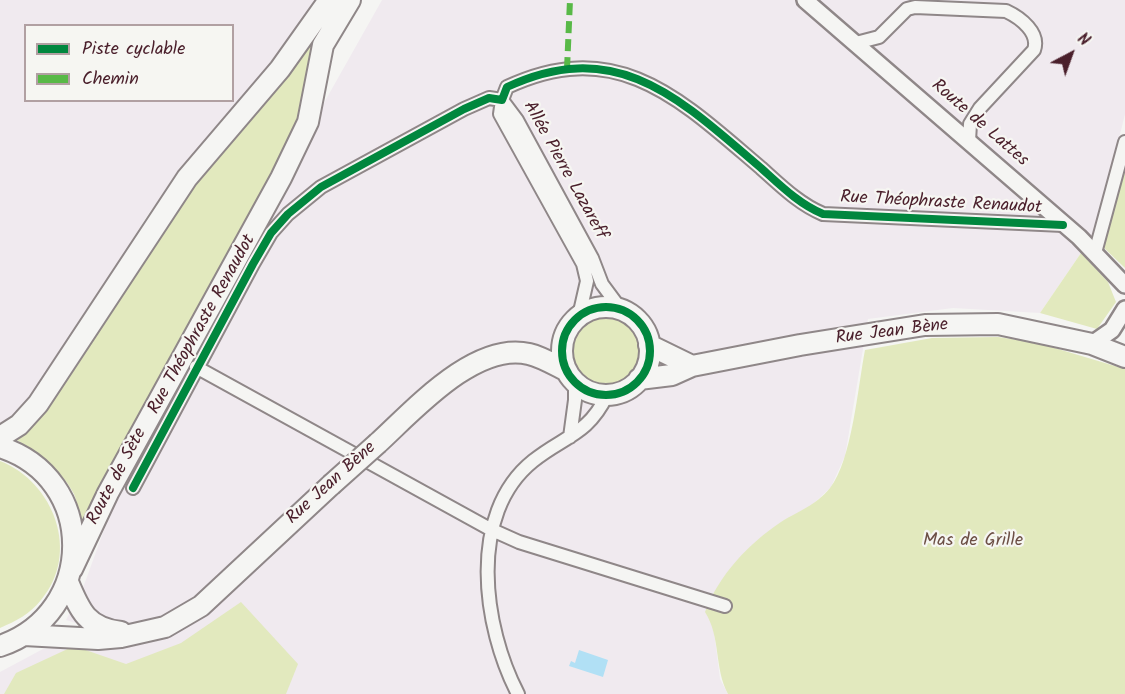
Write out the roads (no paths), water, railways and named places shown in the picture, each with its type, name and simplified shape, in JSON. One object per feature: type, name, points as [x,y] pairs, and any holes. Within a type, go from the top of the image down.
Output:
[{"type":"main road","points":[[0,437],[20,424],[38,404],[187,178],[280,69],[329,0]]},
{"type":"main road","name":"Route de Sète","points":[[24,635],[43,621],[57,603],[108,493],[282,178],[308,122],[324,45],[350,0]]},
{"type":"main road","points":[[527,353],[571,377],[589,392],[607,395],[624,391],[639,379],[649,360],[649,345],[640,324],[622,311],[608,308],[593,309],[579,316],[565,335],[562,353],[571,377]]},
{"type":"main road","name":"Rue Jean Bène","points":[[639,379],[672,375],[692,366],[925,325],[998,324],[1092,344],[1125,357]]},
{"type":"main road","name":"Rue Jean Bène","points":[[24,635],[98,639],[145,633],[165,627],[201,606],[331,485],[466,368],[507,354],[527,353],[565,335]]},
{"type":"main road","points":[[649,345],[692,366]]},
{"type":"main road","points":[[0,447],[14,451],[38,467],[56,488],[70,522],[74,541],[70,575]]},
{"type":"main road","name":"Rue Jean Bène","points":[[70,575],[86,617],[104,630],[145,633]]},
{"type":"main road","points":[[0,646],[24,635]]},
{"type":"street","name":"Route de Lattes","points":[[806,0],[1095,253],[1124,286]]},
{"type":"street","points":[[856,43],[879,37],[908,9],[915,7],[1006,11],[1012,14],[1035,34],[1037,42],[1034,50],[980,108],[970,124],[969,141]]},
{"type":"street","name":"Rue Théophraste Renaudot","points":[[133,488],[196,367],[271,233],[304,199],[464,109],[489,98],[502,100],[507,87],[542,74],[567,69],[617,72],[642,80],[676,99],[797,200],[823,213],[1063,225]]},
{"type":"street","name":"Allée Pierre Lazareff","points":[[502,100],[500,114],[602,284],[622,311]]},
{"type":"street","points":[[1095,253],[1125,142]]},
{"type":"street","name":"Allée Pierre Lazareff","points":[[573,236],[586,273],[586,293],[579,316]]},
{"type":"street","points":[[1092,344],[1112,330],[1125,309]]},
{"type":"street","name":"Rue Théophraste Renaudot","points":[[196,367],[490,529],[519,542],[725,606]]},
{"type":"street","points":[[570,437],[575,400],[571,377]]},
{"type":"street","points":[[518,694],[501,658],[492,620],[490,529],[498,508],[522,471],[583,430],[599,411],[607,395]]},
{"type":"water","points":[[579,650],[608,660],[603,677],[569,666],[571,661],[575,663]]},
{"type":"park label","name":"Mas de Grille","points":[[973,542]]}]
